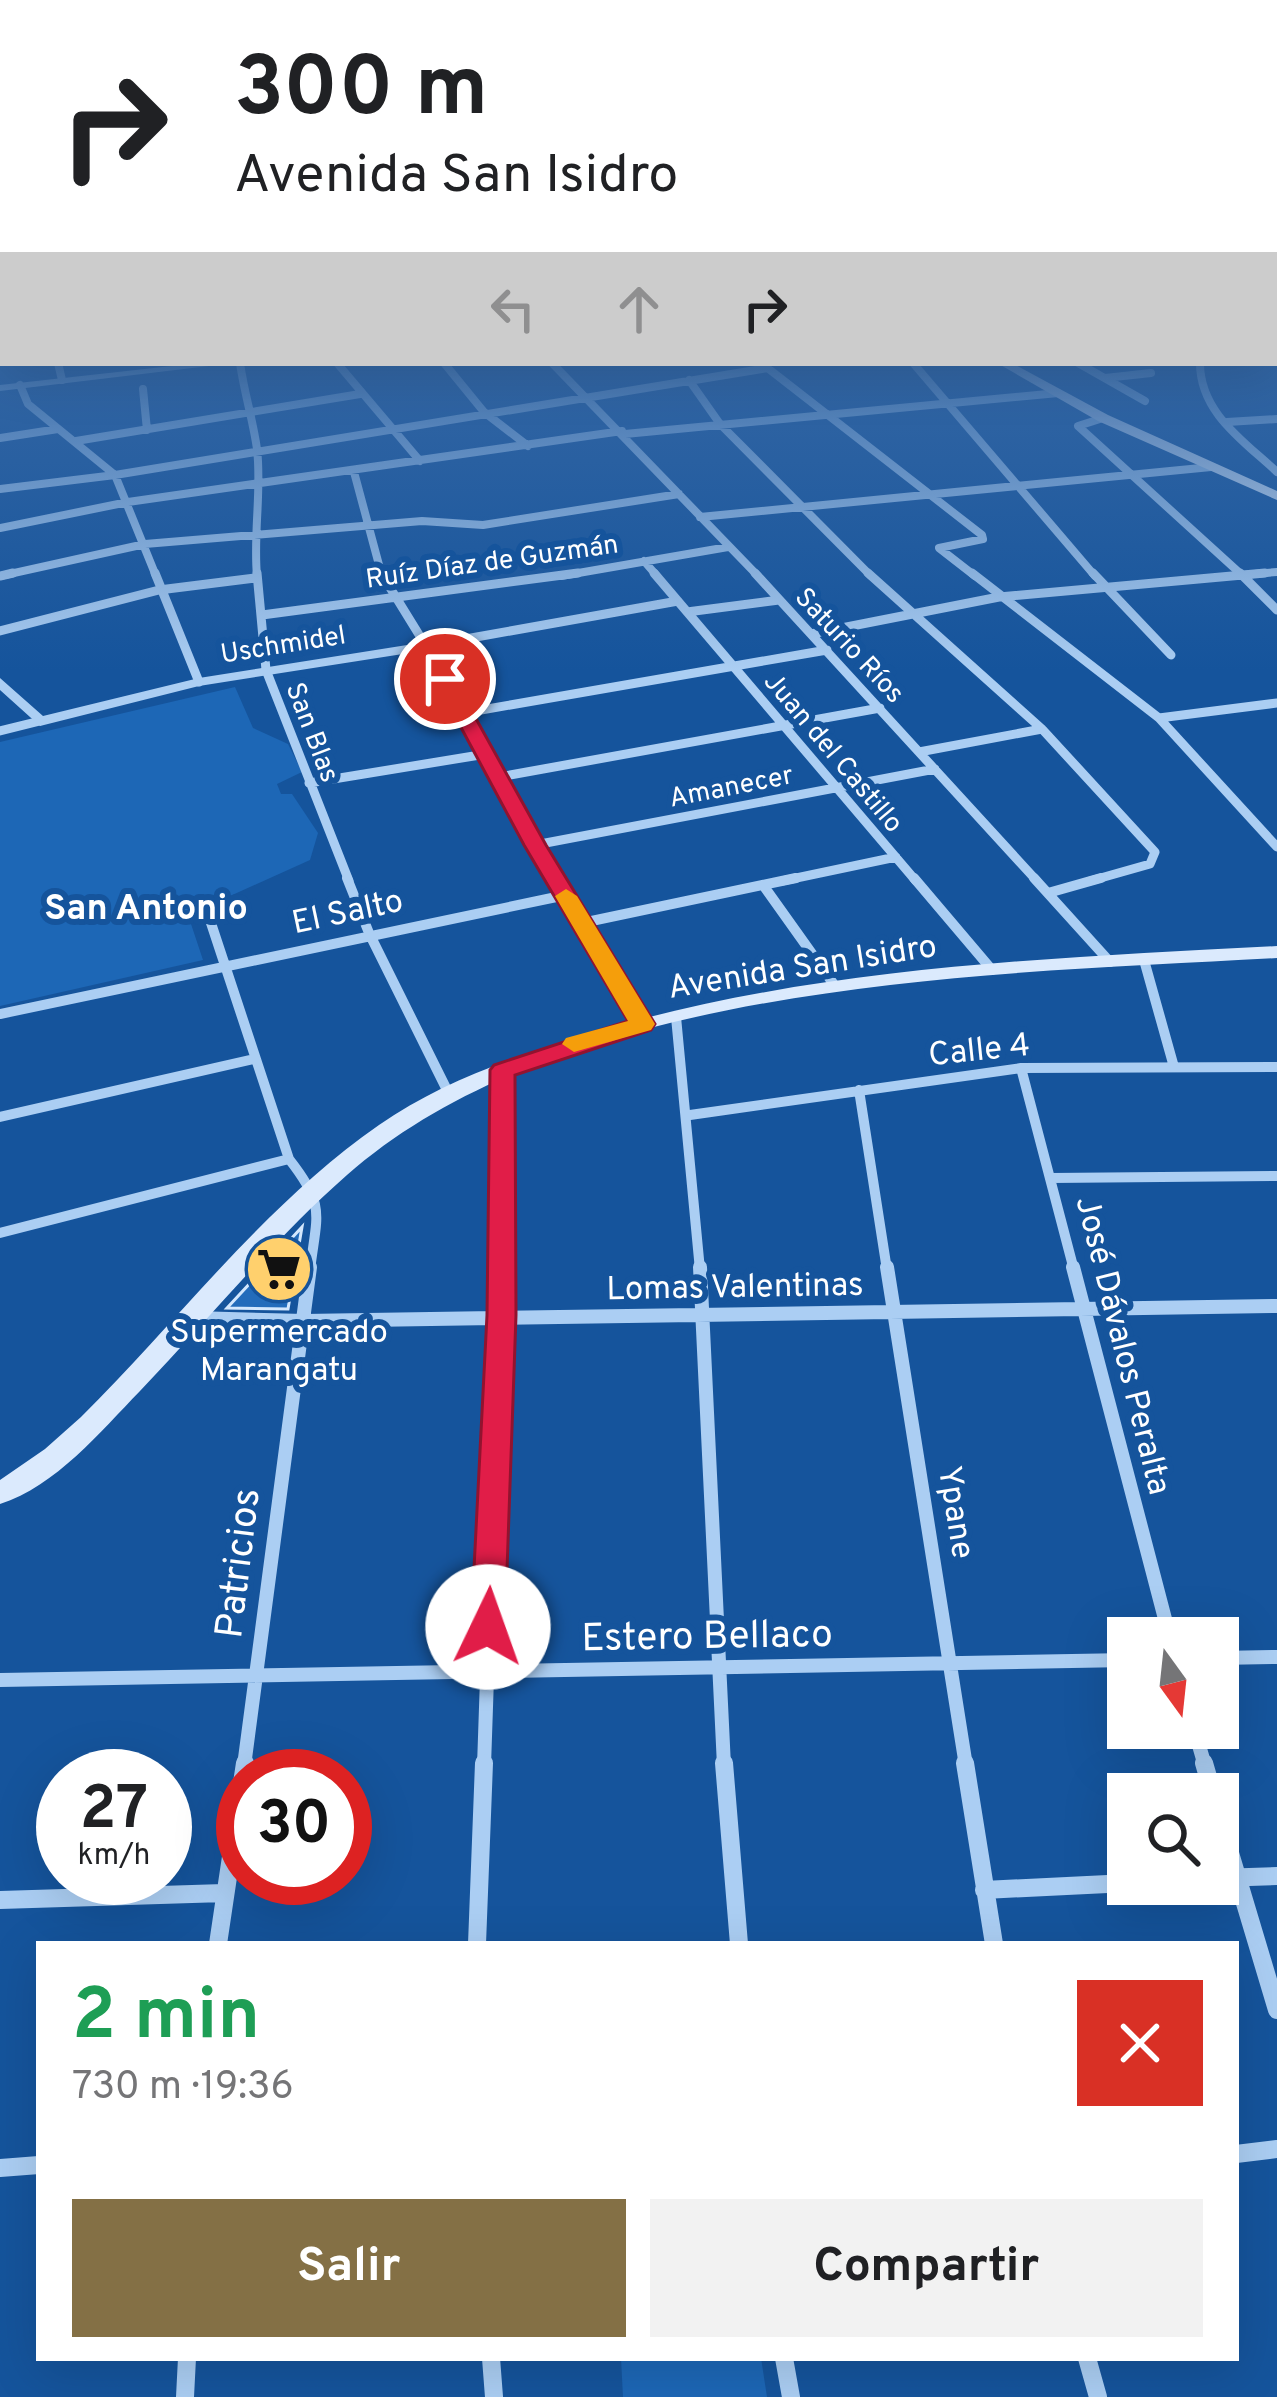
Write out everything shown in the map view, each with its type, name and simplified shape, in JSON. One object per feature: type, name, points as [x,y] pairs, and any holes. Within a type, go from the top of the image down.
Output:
[{"type":"main road","points":[[1169,448],[1277,496]]},
{"type":"main road","name":"Avenida San Isidro","points":[[0,1493],[95,1421],[314,1191],[370,1142],[448,1092],[643,1024],[836,986],[992,970],[1277,952]]},
{"type":"street","points":[[84,448],[115,475],[199,682]]},
{"type":"street","points":[[0,489],[115,475],[264,448]]},
{"type":"street","points":[[408,448],[420,461]]},
{"type":"street","points":[[0,528],[128,502],[515,448]]},
{"type":"street","name":"Saturio Ríos","points":[[637,448],[1110,962]]},
{"type":"street","points":[[743,448],[909,613],[1042,729],[1155,857],[1150,864],[1048,893]]},
{"type":"street","points":[[867,448],[984,537],[939,548],[1159,718],[1277,848]]},
{"type":"street","points":[[989,448],[1105,587],[1171,655]]},
{"type":"street","points":[[1102,448],[1277,610]]},
{"type":"street","points":[[1253,448],[1277,472]]},
{"type":"street","name":"San Blas","points":[[257,449],[253,537],[266,670],[369,933],[448,1092]]},
{"type":"street","points":[[700,517],[1211,467]]},
{"type":"street","points":[[354,472],[388,597],[425,646],[535,845],[643,1024]]},
{"type":"street","points":[[0,576],[145,544],[422,521],[483,524],[679,494]]},
{"type":"street","name":"Ruíz Díaz de Guzmán","points":[[262,615],[490,583],[516,584],[728,547]]},
{"type":"street","name":"Juan del Castillo","points":[[644,561],[992,970]]},
{"type":"street","points":[[811,634],[999,597],[1277,572]]},
{"type":"street","points":[[0,631],[159,590],[255,578]]},
{"type":"street","points":[[687,612],[779,600]]},
{"type":"street","name":"Uschmidel","points":[[40,722],[199,682],[678,601]]},
{"type":"street","points":[[464,712],[827,650]]},
{"type":"street","points":[[0,682],[40,722]]},
{"type":"street","points":[[1159,718],[1277,704]]},
{"type":"street","points":[[499,777],[880,708]]},
{"type":"street","points":[[0,731],[40,722]]},
{"type":"street","points":[[919,752],[1042,729]]},
{"type":"street","points":[[309,783],[486,754]]},
{"type":"street","name":"Amanecer","points":[[535,845],[935,769]]},
{"type":"street","points":[[582,923],[896,856]]},
{"type":"street","points":[[763,885],[836,986]]},
{"type":"street","name":"El Salto","points":[[0,1014],[369,933],[566,896]]},
{"type":"street","points":[[209,917],[289,1159],[314,1191]]},
{"type":"street","points":[[1144,960],[1174,1067]]},
{"type":"street","points":[[676,1016],[690,1115],[718,1667],[739,1941]]},
{"type":"street","points":[[0,1117],[254,1059]]},
{"type":"street","name":"Calle 4","points":[[690,1115],[1021,1068],[1277,1067]]},
{"type":"street","name":"José Dávalos Peralta","points":[[1021,1068],[1165,1617]]},
{"type":"street","points":[[477,1941],[501,1315],[503,1070]]},
{"type":"street","name":"Ypane","points":[[859,1090],[993,1941]]},
{"type":"street","points":[[0,1233],[289,1159]]},
{"type":"street","points":[[1052,1178],[1277,1175]]},
{"type":"street","name":"Patricios","points":[[246,1749],[318,1206],[314,1191]]},
{"type":"street","name":"Lomas Valentinas","points":[[193,1318],[304,1321],[703,1312],[1276,1309]]},
{"type":"street","points":[[1239,1658],[1277,1657]]},
{"type":"street","name":"Estero Bellaco","points":[[0,1681],[1107,1660]]},
{"type":"street","points":[[1239,1877],[1277,1876]]},
{"type":"street","points":[[985,1891],[1107,1883]]},
{"type":"street","points":[[0,1900],[216,1893]]},
{"type":"street","name":"Patricios","points":[[218,1941],[223,1905]]},
{"type":"street","points":[[1238,1905],[1277,2010]]},
{"type":"street","points":[[1239,2154],[1277,2149]]},
{"type":"street","points":[[0,2168],[36,2165]]},
{"type":"street","points":[[185,2397],[187,2361]]},
{"type":"street","points":[[490,2361],[494,2397]]},
{"type":"street","points":[[785,2361],[791,2397]]},
{"type":"street","points":[[1089,2361],[1099,2397]]},
{"type":"shaded area","points":[[235,687],[253,728],[288,744],[302,772],[277,784],[281,794],[292,794],[318,833],[310,860],[188,915],[203,960],[0,1006],[0,742]]},
{"type":"shaded area","points":[[621,2361],[761,2361],[767,2397],[623,2397]]},
{"type":"building","name":"Supermercado Marangatu","points":[[302,1227],[288,1309],[227,1308]]},
{"type":"slow traffic","points":[[566,896],[643,1024],[574,1044]]},
{"type":"place","name":"Supermercado Marangatu","points":[[279,1269]]},
{"type":"district","name":"San Antonio","points":[[146,906]]},
{"type":"route","points":[[445,679],[535,845],[643,1024],[503,1070],[501,1315],[488,1627]]}]
